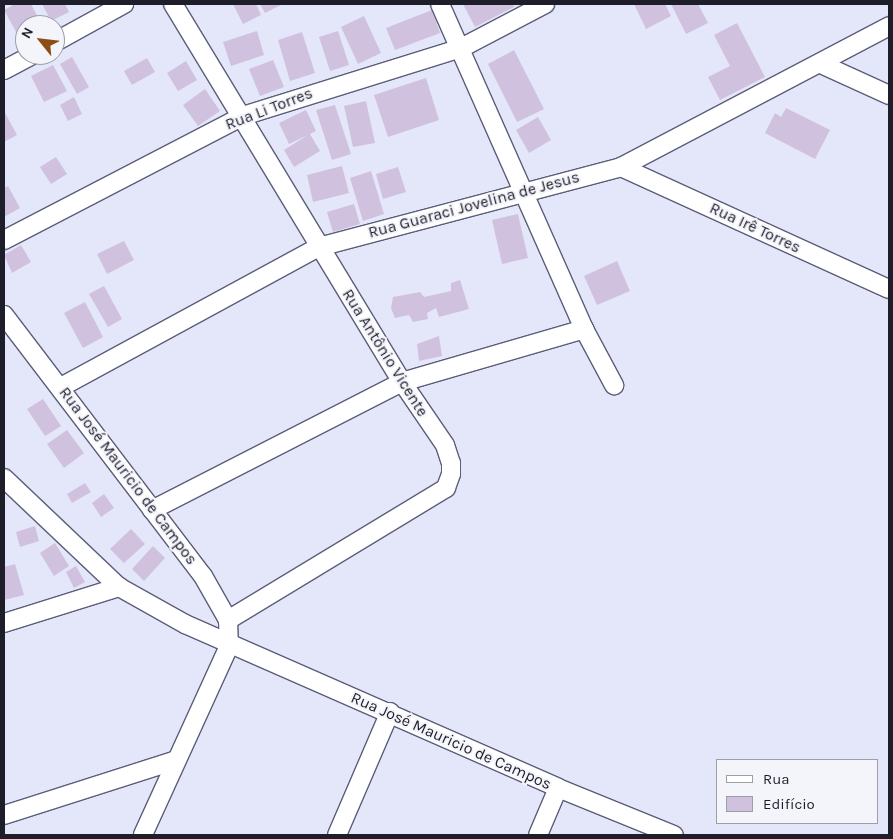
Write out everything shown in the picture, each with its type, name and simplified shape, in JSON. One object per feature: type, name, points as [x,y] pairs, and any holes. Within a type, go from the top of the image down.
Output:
[{"type":"street","points":[[65,36],[124,4]]},
{"type":"street","name":"Rua Antônio Vicente","points":[[173,4],[243,116],[319,247],[402,382],[445,445],[451,474],[446,488],[228,620]]},
{"type":"street","points":[[440,4],[525,190],[584,328],[614,385]]},
{"type":"street","name":"Rua Li Torres","points":[[4,240],[243,116],[461,48],[545,4]]},
{"type":"street","name":"Rua Guaraci Jovelina de Jesus","points":[[61,387],[319,247],[525,190],[621,167],[821,64],[889,26]]},
{"type":"street","points":[[821,64],[889,95]]},
{"type":"street","name":"Rua Irê Torres","points":[[621,167],[889,289]]},
{"type":"street","name":"Rua José Mauricio de Campos","points":[[4,315],[61,387],[203,576],[228,620],[229,646]]},
{"type":"street","points":[[152,510],[402,382],[584,328]]},
{"type":"street","name":"Rua José Mauricio de Campos","points":[[4,478],[119,587],[229,646],[390,712],[558,788],[674,835]]},
{"type":"street","points":[[4,623],[119,587]]},
{"type":"street","points":[[143,835],[229,646]]},
{"type":"street","points":[[337,835],[390,712]]},
{"type":"street","points":[[4,814],[176,760]]},
{"type":"street","points":[[538,835],[558,788]]},
{"type":"building","points":[[15,4],[31,4],[37,15],[15,15],[15,30],[4,10]]},
{"type":"building","points":[[42,4],[65,4],[69,12],[63,15],[48,15]]},
{"type":"building","points":[[233,4],[256,4],[261,15],[243,24]]},
{"type":"building","points":[[260,4],[283,4],[265,13]]},
{"type":"building","points":[[463,4],[513,4],[514,7],[475,27]]},
{"type":"building","points":[[634,4],[665,4],[671,16],[646,29]]},
{"type":"building","points":[[671,4],[698,4],[708,23],[686,34]]},
{"type":"building","points":[[432,10],[440,33],[395,50],[386,28]]},
{"type":"building","points":[[364,16],[381,53],[358,64],[341,27]]},
{"type":"building","points":[[737,23],[765,77],[720,100],[708,77],[730,66],[714,35]]},
{"type":"building","points":[[257,31],[264,55],[231,66],[223,42]]},
{"type":"building","points":[[338,31],[349,65],[330,71],[319,37]]},
{"type":"building","points":[[302,32],[315,73],[290,81],[278,40]]},
{"type":"building","points":[[514,50],[544,109],[517,122],[488,64]]},
{"type":"building","points":[[72,57],[89,87],[77,94],[61,65],[65,65],[65,61]]},
{"type":"building","points":[[147,58],[155,72],[132,85],[124,71]]},
{"type":"building","points":[[273,60],[284,87],[260,96],[249,69]]},
{"type":"building","points":[[186,61],[197,80],[178,91],[167,73]]},
{"type":"building","points":[[53,65],[67,91],[44,102],[31,76]]},
{"type":"building","points":[[426,78],[439,120],[388,137],[374,95]]},
{"type":"building","points":[[205,89],[220,111],[198,126],[183,105]]},
{"type":"building","points":[[74,97],[82,114],[68,121],[60,105]]},
{"type":"building","points":[[366,101],[375,143],[353,147],[344,106]]},
{"type":"building","points":[[335,105],[351,154],[332,160],[316,110]]},
{"type":"building","points":[[786,108],[830,130],[815,159],[765,133],[775,113],[781,117]]},
{"type":"building","points":[[306,110],[316,131],[310,134],[320,151],[294,167],[284,150],[308,135],[289,144],[279,123]]},
{"type":"building","points":[[4,111],[17,135],[4,142]]},
{"type":"building","points":[[538,117],[551,140],[529,153],[516,130]]},
{"type":"building","points":[[56,157],[67,174],[51,184],[40,167]]},
{"type":"building","points":[[342,166],[349,193],[313,202],[307,175]]},
{"type":"building","points":[[398,167],[406,192],[383,199],[376,174]]},
{"type":"building","points":[[371,171],[384,214],[363,221],[350,178]]},
{"type":"building","points":[[8,186],[20,208],[4,217],[4,188]]},
{"type":"building","points":[[354,204],[360,224],[333,232],[327,212]]},
{"type":"building","points":[[518,214],[528,258],[502,264],[492,220]]},
{"type":"building","points":[[124,241],[134,260],[107,274],[97,254]]},
{"type":"building","points":[[21,245],[31,262],[12,273],[4,255]]},
{"type":"building","points":[[617,261],[630,291],[597,305],[584,276]]},
{"type":"building","points":[[460,280],[469,309],[439,317],[436,308],[427,313],[428,319],[413,322],[409,315],[395,318],[391,308],[393,297],[420,292],[424,297],[451,291],[451,283]]},
{"type":"building","points":[[104,286],[122,319],[108,327],[89,294]]},
{"type":"building","points":[[85,302],[103,337],[83,348],[64,313]]},
{"type":"building","points":[[439,336],[442,356],[419,361],[417,344]]},
{"type":"building","points":[[43,399],[61,426],[45,436],[27,409]]},
{"type":"building","points":[[67,430],[84,453],[64,468],[47,444]]},
{"type":"building","points":[[85,483],[91,492],[72,503],[67,494]]},
{"type":"building","points":[[104,494],[114,508],[101,517],[92,503]]},
{"type":"building","points":[[35,526],[39,541],[20,547],[16,532]]},
{"type":"building","points":[[131,529],[145,544],[124,563],[110,549]]},
{"type":"building","points":[[55,543],[69,566],[54,576],[40,553]]},
{"type":"building","points":[[153,546],[165,558],[144,581],[132,569]]},
{"type":"building","points":[[15,564],[24,595],[4,600],[4,567]]},
{"type":"building","points":[[76,566],[85,582],[74,588],[66,572]]}]
